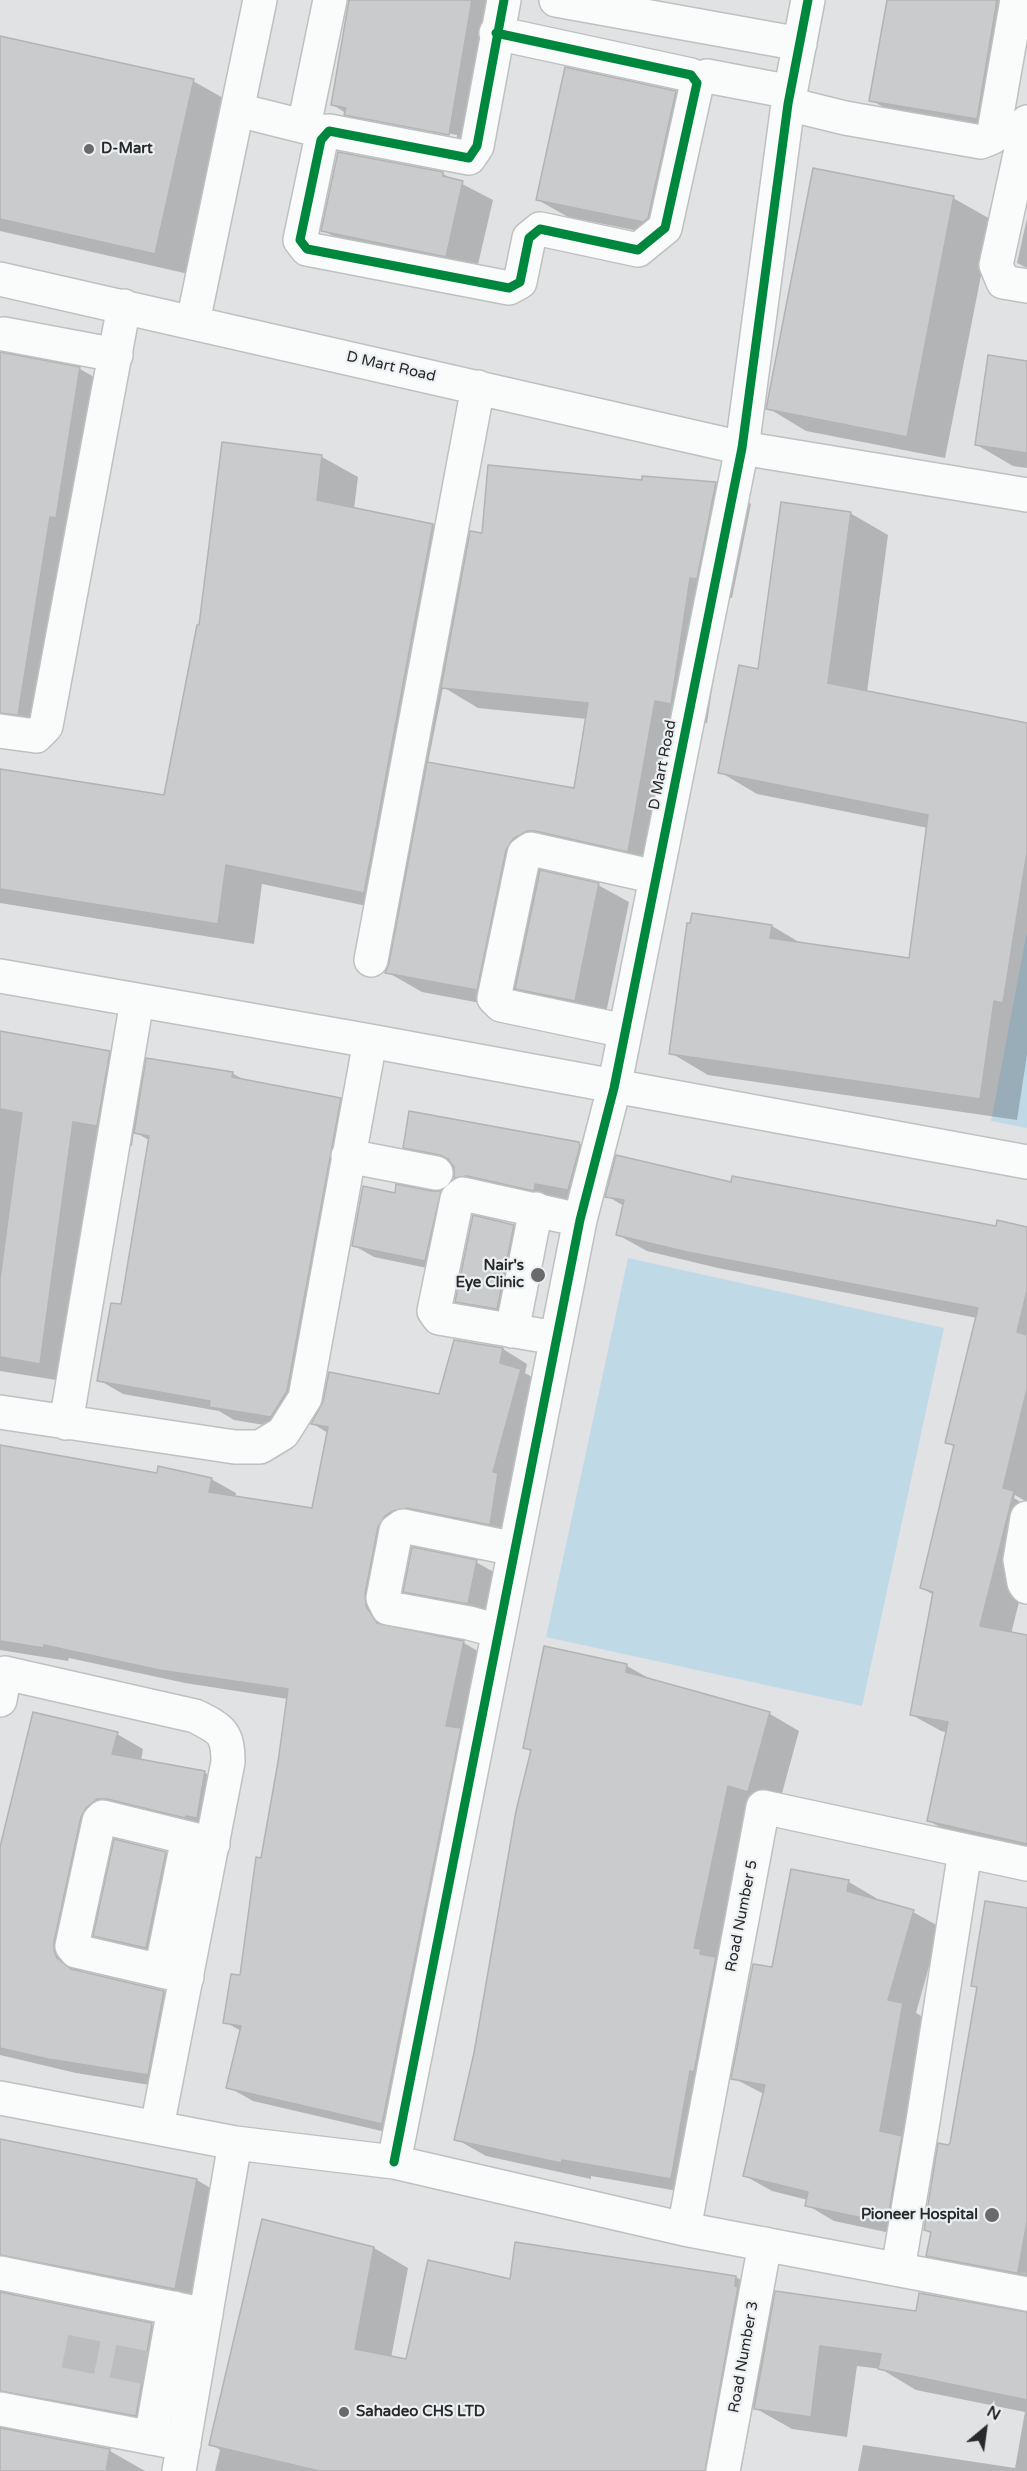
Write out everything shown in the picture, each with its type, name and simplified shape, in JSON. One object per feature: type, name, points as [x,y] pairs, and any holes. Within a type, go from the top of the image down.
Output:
[{"type":"street","points":[[193,321],[260,0]]},
{"type":"street","points":[[238,110],[311,128],[330,0]]},
{"type":"street","points":[[496,33],[691,75],[697,83],[665,228],[638,250],[540,229],[529,238],[519,282],[509,288],[307,249],[300,240],[321,140],[329,131],[468,159],[477,146],[496,33],[504,0]]},
{"type":"street","points":[[556,0],[800,44]]},
{"type":"street","points":[[808,0],[789,98],[742,448],[1027,495]]},
{"type":"street","points":[[707,76],[789,98],[845,118],[981,142],[993,137],[1017,0]]},
{"type":"street","points":[[1027,122],[996,265],[1003,282],[1027,286]]},
{"type":"street","name":"D Mart Road","points":[[0,279],[193,321],[742,448],[614,1088],[578,1228],[394,2162]]},
{"type":"street","points":[[0,731],[36,736],[46,726],[124,306]]},
{"type":"street","points":[[4,334],[116,355]]},
{"type":"street","points":[[371,960],[478,387]]},
{"type":"street","points":[[625,1031],[501,1005],[494,998],[524,854],[531,849],[656,877]]},
{"type":"street","points":[[0,976],[370,1041],[614,1088],[1027,1162]]},
{"type":"street","points":[[66,1423],[137,1000]]},
{"type":"street","points":[[0,1412],[235,1447],[260,1447],[283,1433],[305,1398],[370,1041]]},
{"type":"street","points":[[348,1156],[436,1173]]},
{"type":"street","points":[[556,1338],[439,1318],[434,1311],[445,1255],[457,1198],[463,1194],[535,1218],[578,1228]]},
{"type":"street","points":[[512,1330],[535,1218]]},
{"type":"street","points":[[1027,1518],[1020,1560],[1024,1584],[1027,1587]]},
{"type":"street","points":[[498,1631],[469,1623],[388,1608],[383,1598],[396,1531],[403,1526],[515,1549]]},
{"type":"street","points":[[2,1682],[195,1716],[214,1725],[228,1742],[228,1762],[200,1841],[174,1974],[157,2127]]},
{"type":"street","name":"Road Number 5","points":[[684,2229],[763,1807],[965,1851]]},
{"type":"street","points":[[174,1974],[76,1951],[72,1946],[99,1821],[103,1817],[200,1841]]},
{"type":"street","points":[[898,2269],[965,1851],[1027,1864]]},
{"type":"street","points":[[0,2098],[235,2143],[394,2162],[684,2229],[1027,2294]]},
{"type":"street","points":[[0,2409],[151,2438],[181,2458],[235,2143]]},
{"type":"street","name":"Road Number 3","points":[[723,2471],[765,2244]]},
{"type":"street","points":[[0,2272],[206,2315]]},
{"type":"street","points":[[151,2438],[174,2308]]},
{"type":"street","points":[[162,2371],[195,2377]]},
{"type":"shaded area","points":[[1027,931],[1027,1128],[991,1121]]},
{"type":"shaded area","points":[[628,1258],[944,1328],[862,1706],[546,1637]]},
{"type":"building","points":[[349,0],[472,0],[449,135],[344,115],[346,108],[331,105]]},
{"type":"building","points":[[887,0],[997,0],[977,119],[869,101]]},
{"type":"building","name":"D-Mart","points":[[0,36],[194,79],[155,254],[0,219]]},
{"type":"building","points":[[565,67],[676,91],[648,218],[643,222],[536,200]]},
{"type":"building","points":[[338,152],[443,172],[443,176],[463,181],[446,257],[321,231]]},
{"type":"building","points":[[813,168],[954,196],[907,437],[766,409]]},
{"type":"building","points":[[0,352],[80,367],[56,518],[50,517],[18,715],[0,713]]},
{"type":"building","points":[[988,355],[1027,361],[1027,453],[975,445]]},
{"type":"building","points":[[222,442],[322,455],[317,500],[433,524],[364,893],[226,865],[218,924],[0,889],[0,769],[164,795],[197,625],[199,625]]},
{"type":"building","points":[[488,465],[642,480],[642,476],[716,482],[697,579],[690,578],[671,704],[655,701],[628,852],[535,831],[527,831],[513,839],[506,850],[477,990],[385,973],[389,963],[427,762],[574,788],[588,703],[441,688],[470,531],[482,533]]},
{"type":"building","points":[[781,502],[851,512],[828,683],[1027,723],[1027,852],[1003,1003],[994,1001],[980,1099],[669,1054],[687,923],[690,923],[692,913],[772,925],[770,938],[909,958],[928,815],[718,773],[739,665],[758,669]]},
{"type":"building","points":[[540,870],[599,883],[575,1001],[515,989]]},
{"type":"building","points":[[0,1031],[110,1051],[97,1126],[73,1122],[40,1364],[0,1357],[0,1279],[22,1113],[0,1109]]},
{"type":"building","points":[[146,1058],[233,1072],[232,1077],[341,1098],[287,1391],[271,1417],[209,1407],[210,1401],[97,1381],[111,1303],[121,1304],[149,1136],[134,1133]]},
{"type":"building","points":[[409,1111],[579,1142],[580,1146],[568,1190],[535,1184],[534,1191],[467,1176],[454,1178],[454,1167],[448,1159],[440,1155],[403,1148]]},
{"type":"building","points":[[616,1155],[731,1182],[732,1176],[996,1226],[997,1220],[1027,1227],[1027,1291],[1017,1332],[1027,1335],[1027,1389],[1003,1488],[1014,1491],[980,1626],[1027,1635],[1027,1844],[927,1821],[948,1722],[910,1715],[933,1592],[920,1588],[954,1445],[945,1443],[978,1308],[687,1252],[616,1235],[624,1200],[605,1197]]},
{"type":"building","points":[[396,1184],[441,1191],[425,1261],[352,1246],[363,1186],[395,1193]]},
{"type":"building","points":[[473,1215],[514,1225],[497,1309],[455,1302]]},
{"type":"building","points":[[454,1340],[503,1348],[500,1363],[521,1369],[493,1472],[498,1473],[490,1525],[407,1508],[393,1511],[385,1516],[378,1527],[365,1594],[366,1606],[377,1623],[464,1641],[446,1726],[461,1728],[382,2124],[226,2088],[241,2026],[223,2023],[231,1974],[240,1975],[256,1857],[261,1858],[288,1689],[159,1670],[44,1645],[44,1648],[0,1641],[0,1445],[157,1473],[158,1466],[212,1478],[209,1492],[312,1508],[328,1427],[311,1424],[323,1402],[329,1372],[439,1394]]},
{"type":"building","points":[[412,1547],[477,1560],[468,1604],[403,1592]]},
{"type":"building","points":[[544,1646],[627,1664],[626,1672],[770,1712],[748,1792],[728,1786],[694,1948],[701,1949],[700,1954],[716,1957],[694,2072],[690,2071],[671,2179],[562,2160],[561,2163],[454,2140],[474,2053],[516,1811],[531,1750],[523,1748]]},
{"type":"building","points":[[33,1712],[118,1732],[112,1754],[205,1771],[197,1818],[186,1816],[185,1818],[107,1799],[97,1799],[86,1808],[81,1817],[54,1942],[57,1958],[71,1969],[164,1991],[148,2075],[48,2059],[0,2048],[0,1847]]},
{"type":"building","points":[[114,1839],[166,1852],[146,1948],[93,1936]]},
{"type":"building","points":[[791,1869],[849,1880],[847,1891],[914,1910],[888,2000],[903,2003],[880,2131],[902,2136],[887,2223],[805,2206],[808,2192],[743,2176],[765,2085],[731,2079],[753,1964],[772,1967]]},
{"type":"building","points":[[985,1901],[1027,1908],[1027,2222],[1018,2272],[1027,2272],[1027,2275],[926,2256],[931,2232],[924,2230],[938,2143],[948,2145],[950,2143],[977,1987],[971,1986]]},
{"type":"building","points":[[0,2139],[197,2179],[175,2289],[0,2255]]},
{"type":"building","points":[[262,2219],[374,2247],[355,2349],[406,2359],[428,2260],[510,2279],[515,2242],[736,2276],[735,2286],[738,2287],[705,2471],[319,2471],[209,2445]]},
{"type":"building","points":[[775,2291],[916,2311],[919,2293],[1027,2312],[1027,2400],[878,2369],[881,2354],[820,2346],[811,2417],[754,2409]]},
{"type":"building","points":[[0,2292],[152,2323],[136,2416],[0,2391]]},
{"type":"building","points":[[0,2428],[110,2449],[106,2471],[0,2471]]},
{"type":"tunnel","points":[[65,2351],[161,2371]]},
{"type":"cycle path","points":[[496,33],[691,75],[697,83],[665,228],[638,250],[540,229],[529,238],[520,282],[509,288],[307,249],[300,240],[321,140],[329,131],[469,158],[477,146],[504,0]]},
{"type":"cycle path","points":[[394,2162],[580,1220],[614,1088],[742,448],[788,104],[808,0]]},
{"type":"place","name":"D-Mart","points":[[89,149]]},
{"type":"place","name":"Nair's Eye Clinic","points":[[538,1275]]},
{"type":"place","name":"Pioneer Hospital","points":[[992,2215]]},
{"type":"place","name":"Sahadeo CHS LTD","points":[[344,2412]]}]
